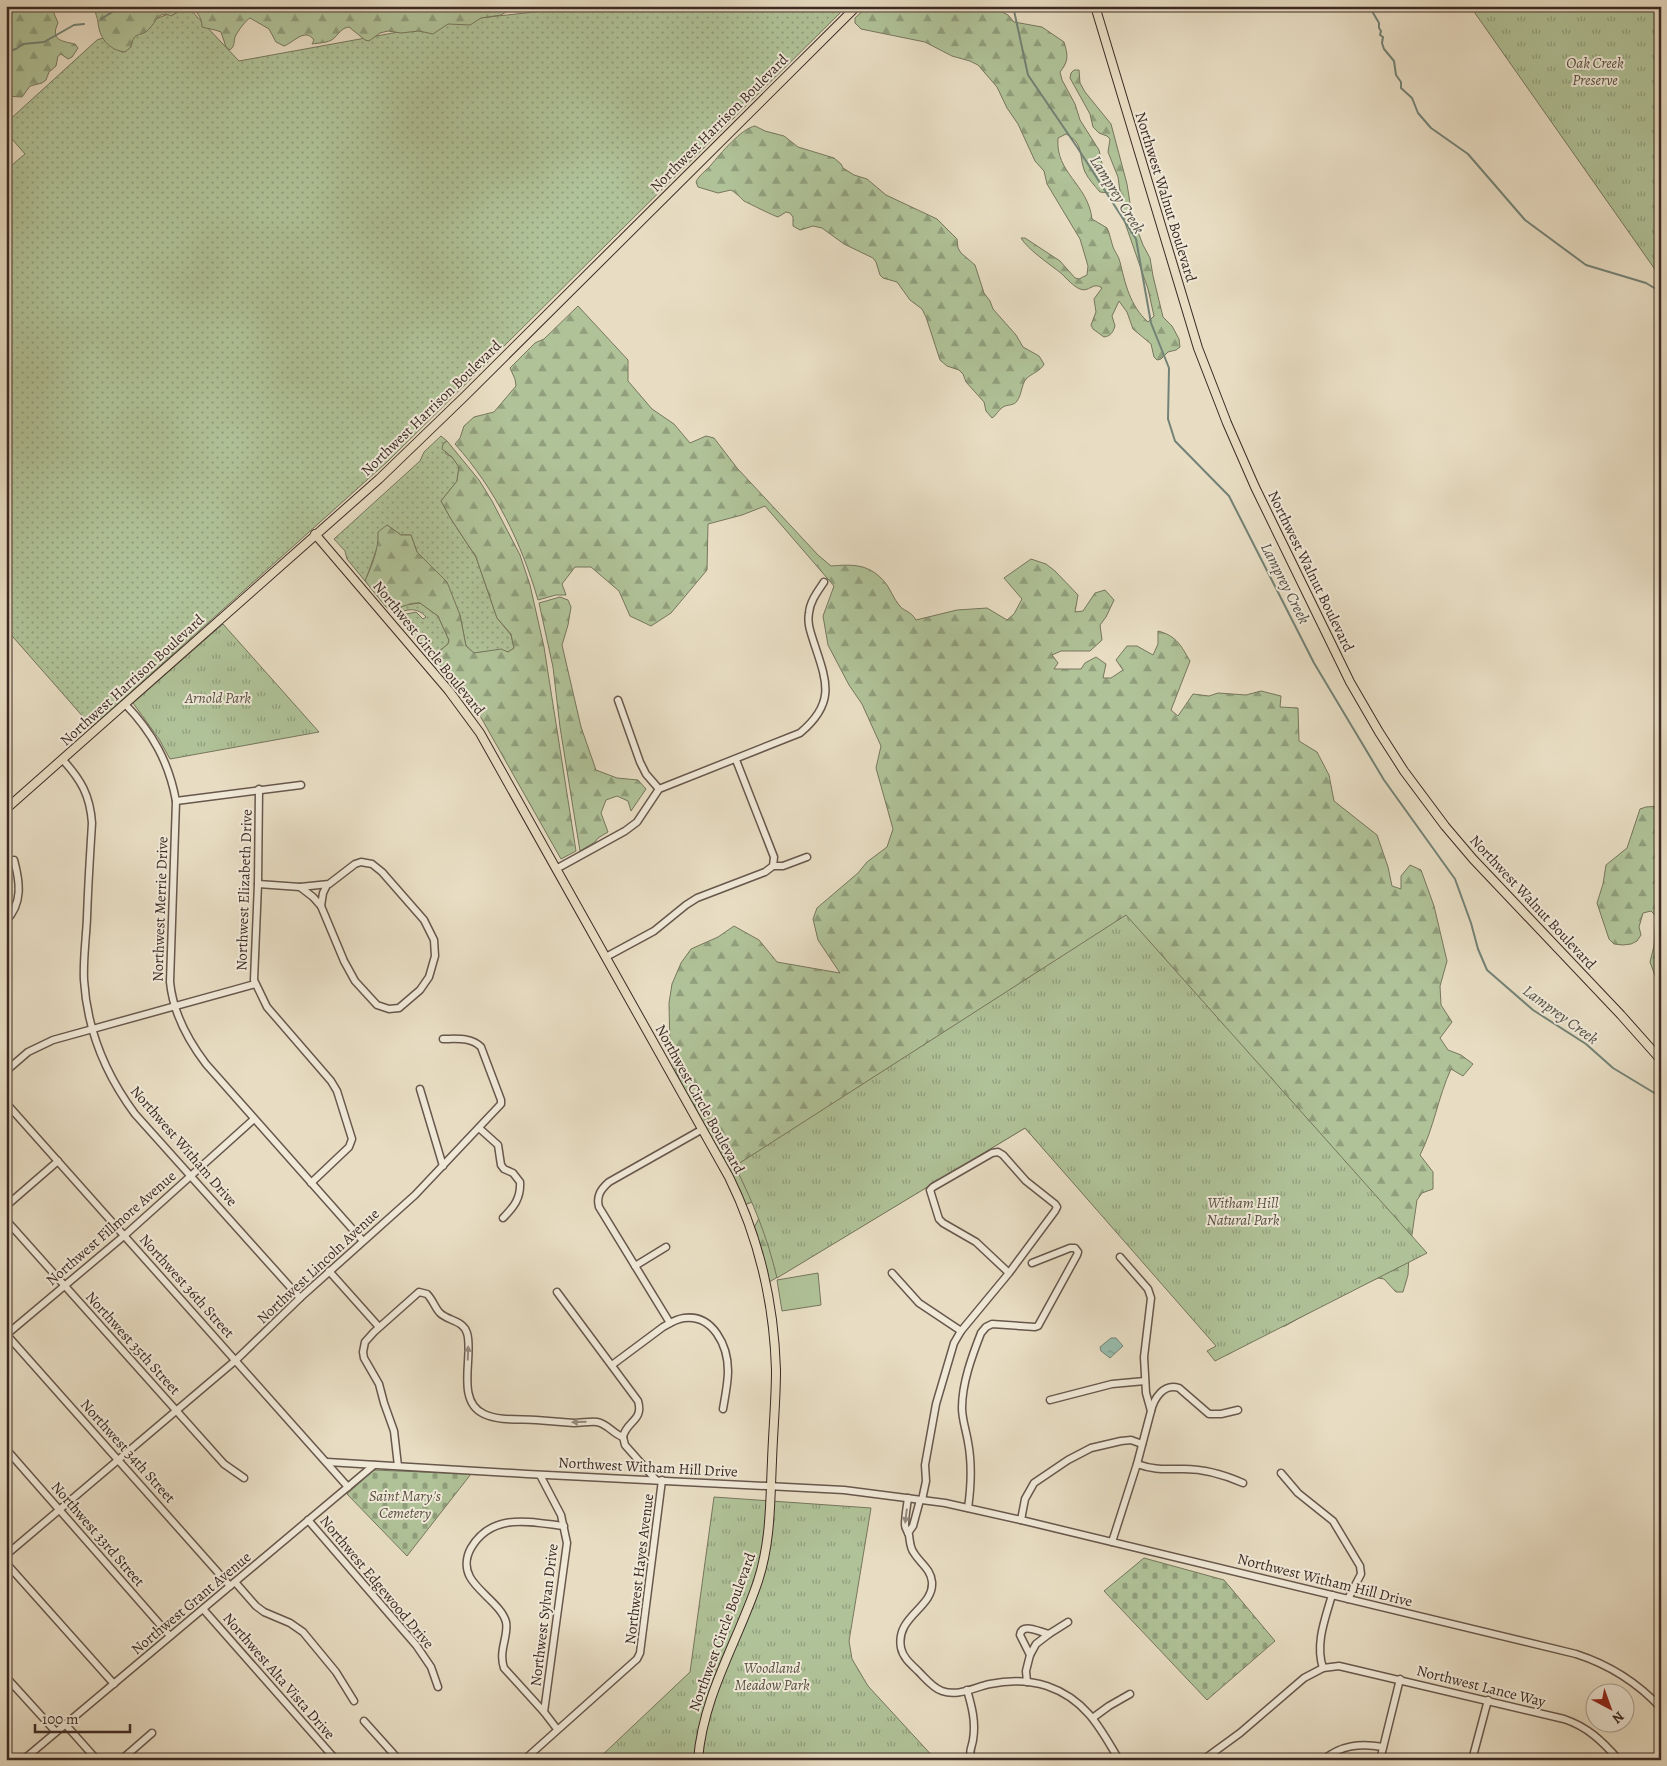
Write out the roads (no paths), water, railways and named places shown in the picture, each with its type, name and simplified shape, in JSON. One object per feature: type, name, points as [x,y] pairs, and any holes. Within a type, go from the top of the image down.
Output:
[{"type":"main road","name":"Northwest Harrison Boulevard","points":[[6,809],[379,479],[464,397],[857,6]]},
{"type":"main road","name":"Northwest Walnut Boulevard","points":[[1095,6],[1198,348],[1255,487],[1350,682],[1404,771],[1450,832],[1661,1060]]},
{"type":"main road","name":"Northwest Circle Boulevard","points":[[316,534],[450,691],[470,718],[728,1177],[745,1212],[757,1246],[769,1295],[776,1372],[770,1525],[763,1561],[751,1598],[711,1695],[701,1736],[698,1760]]},
{"type":"street","points":[[556,869],[625,831],[637,822],[659,789],[800,733],[813,723],[826,697],[826,679],[809,628],[809,614],[813,599],[824,582]]},
{"type":"street","points":[[618,700],[640,762],[646,774],[659,789]]},
{"type":"street","name":"Northwest Merrie Drive","points":[[125,704],[148,730],[159,748],[170,777],[176,801],[170,982],[174,1006],[191,1045],[363,1241]]},
{"type":"street","name":"Northwest Witham Drive","points":[[62,760],[83,786],[91,810],[84,978],[88,1013],[106,1067],[128,1105],[300,1298]]},
{"type":"street","points":[[736,760],[774,857],[773,866]]},
{"type":"street","points":[[176,801],[301,785]]},
{"type":"street","name":"Northwest Elizabeth Drive","points":[[259,789],[255,984],[267,1007],[331,1081],[337,1091],[352,1139],[349,1147],[311,1182]]},
{"type":"street","points":[[606,957],[654,931],[697,898],[765,872],[773,866],[783,866],[807,857]]},
{"type":"street","points":[[6,921],[14,910],[19,896],[14,860]]},
{"type":"street","points":[[258,884],[300,887],[327,884],[358,862],[368,862],[378,867],[424,920],[434,940],[435,956],[430,977],[425,984],[399,1008],[389,1009],[377,1004],[351,974],[322,906],[314,897],[300,887]]},
{"type":"street","points":[[322,906],[323,893],[327,884]]},
{"type":"street","points":[[6,1071],[28,1052],[60,1038],[255,984]]},
{"type":"street","name":"Northwest Lincoln Avenue","points":[[6,1555],[236,1360],[329,1271],[415,1194],[501,1103],[502,1100],[481,1047],[467,1040],[443,1039]]},
{"type":"street","points":[[420,1089],[443,1166]]},
{"type":"street","name":"Northwest 36th Street","points":[[6,1103],[348,1486]]},
{"type":"street","name":"Northwest Fillmore Avenue","points":[[6,1335],[125,1235],[254,1119]]},
{"type":"street","points":[[478,1128],[498,1146],[501,1164],[504,1169],[513,1173],[520,1182],[518,1200],[515,1206],[503,1218]]},
{"type":"street","points":[[670,1323],[599,1207],[599,1193],[609,1182],[701,1130]]},
{"type":"street","points":[[908,1533],[913,1526],[926,1481],[925,1465],[936,1404],[954,1343],[961,1331],[1009,1273],[1056,1212],[1057,1207],[1055,1204],[1026,1181],[1003,1154],[992,1152],[930,1190],[939,1219],[976,1242],[1009,1273]]},
{"type":"street","points":[[6,1206],[58,1161]]},
{"type":"street","name":"Northwest 35th Street","points":[[6,1220],[224,1464],[244,1478]]},
{"type":"street","points":[[635,1266],[666,1246]]},
{"type":"street","points":[[968,1508],[970,1476],[969,1443],[963,1418],[962,1398],[981,1333],[992,1324],[1038,1326],[1078,1252],[1075,1248],[1070,1248],[1032,1263]]},
{"type":"street","points":[[1120,1257],[1148,1289],[1152,1298],[1144,1357],[1146,1393],[1151,1411]]},
{"type":"street","points":[[329,1271],[379,1327]]},
{"type":"street","points":[[892,1273],[928,1310],[961,1331]]},
{"type":"street","points":[[557,1292],[638,1401],[640,1408],[636,1420],[625,1431],[623,1437],[626,1444],[659,1480]]},
{"type":"street","points":[[398,1466],[394,1431],[379,1384],[364,1358],[363,1352],[367,1338],[416,1294],[425,1293],[430,1297],[441,1314],[456,1321],[465,1328],[468,1341],[468,1388],[471,1403],[483,1414],[520,1419],[599,1422],[616,1435],[623,1437]]},
{"type":"street","points":[[612,1365],[670,1323],[686,1318],[694,1318],[708,1323],[718,1335],[726,1353],[728,1370],[722,1409]]},
{"type":"street","name":"Northwest 34th Street","points":[[6,1335],[233,1584],[264,1612],[290,1623],[302,1632],[336,1672],[354,1701]]},
{"type":"street","points":[[1050,1400],[1112,1384],[1145,1381]]},
{"type":"street","points":[[1112,1542],[1156,1398],[1164,1391],[1173,1387],[1179,1388],[1209,1414],[1221,1414],[1238,1410]]},
{"type":"street","points":[[1021,1520],[1026,1499],[1034,1483],[1068,1460],[1091,1448],[1121,1441],[1131,1440],[1142,1444]]},
{"type":"street","name":"Northwest 33rd Street","points":[[6,1449],[170,1636]]},
{"type":"street","name":"Northwest Witham Hill Drive","points":[[327,1462],[852,1491],[968,1508],[1590,1659],[1632,1681],[1661,1708]]},
{"type":"street","points":[[1137,1464],[1158,1470],[1180,1468],[1212,1472],[1243,1483]]},
{"type":"street","name":"Northwest Grant Avenue","points":[[24,1760],[374,1465]]},
{"type":"street","points":[[1280,1473],[1298,1493],[1333,1521],[1360,1566],[1360,1574],[1348,1599]]},
{"type":"street","name":"Northwest Sylvan Drive","points":[[540,1474],[555,1501],[564,1526],[567,1543],[544,1712]]},
{"type":"street","name":"Northwest Hayes Avenue","points":[[524,1760],[637,1659],[640,1653],[659,1480]]},
{"type":"street","points":[[908,1498],[905,1524],[911,1548],[929,1572],[932,1583],[929,1594],[904,1626],[900,1639],[902,1652],[906,1658],[936,1688],[950,1693],[996,1683],[1027,1682],[1043,1685],[1060,1692],[1074,1700],[1094,1717],[1119,1760]]},
{"type":"street","name":"Northwest Edgewood Drive","points":[[308,1520],[416,1645],[431,1666],[438,1687]]},
{"type":"street","points":[[557,1729],[504,1668],[502,1658],[506,1627],[504,1619],[471,1580],[466,1565],[469,1552],[477,1539],[500,1524],[521,1520],[564,1526]]},
{"type":"street","points":[[6,1563],[114,1684]]},
{"type":"street","points":[[1203,1760],[1240,1733],[1304,1678],[1323,1668],[1319,1647],[1332,1595]]},
{"type":"street","name":"Northwest Alta Vista Drive","points":[[203,1609],[336,1760]]},
{"type":"street","points":[[1027,1682],[1026,1670],[1030,1655],[1036,1644],[1068,1622]]},
{"type":"street","points":[[1030,1655],[1020,1636],[1022,1629],[1026,1628],[1048,1634]]},
{"type":"street","name":"Northwest Lance Way","points":[[1323,1668],[1346,1666],[1572,1722],[1595,1735],[1619,1760]]},
{"type":"street","points":[[6,1677],[56,1732]]},
{"type":"street","points":[[1380,1760],[1400,1679]]},
{"type":"street","points":[[967,1690],[974,1720],[970,1752],[972,1760]]},
{"type":"street","points":[[1094,1717],[1130,1694]]},
{"type":"street","points":[[1472,1760],[1488,1700]]},
{"type":"street","points":[[364,1722],[399,1760]]},
{"type":"street","points":[[65,1724],[97,1760]]},
{"type":"street","points":[[121,1760],[152,1733]]},
{"type":"street","points":[[1322,1760],[1331,1753],[1347,1746],[1367,1744],[1383,1747]]},
{"type":"street","points":[[1656,1760],[1661,1756]]},
{"type":"water","points":[[1111,1338],[1116,1338],[1123,1346],[1110,1358],[1101,1351],[1100,1347]]},
{"type":"waterway","points":[[101,19],[122,6]]},
{"type":"waterway","name":"Lamprey Creek","points":[[1013,6],[1028,75],[1136,239],[1151,323],[1169,368],[1168,419],[1175,441],[1229,496],[1314,663],[1384,780],[1455,879],[1478,949],[1487,970],[1533,1010],[1586,1044],[1613,1068],[1661,1097]]},
{"type":"waterway","points":[[1369,6],[1379,23],[1384,49],[1394,61],[1396,75],[1401,82],[1401,88],[1412,98],[1418,113],[1431,128],[1468,154],[1525,220],[1586,265],[1646,283],[1661,292]]},
{"type":"waterway","points":[[6,52],[16,49],[23,44],[44,42],[74,25],[84,24]]},
{"type":"park label","name":"Oak Creek Preserve","points":[[1595,72]]},
{"type":"park label","name":"Arnold Park","points":[[218,698]]},
{"type":"park label","name":"Witham Hill Natural Park","points":[[1243,1212]]},
{"type":"park label","name":"Saint Mary's Cemetery","points":[[405,1504]]},
{"type":"park label","name":"Woodland Meadow Park","points":[[772,1676]]}]
